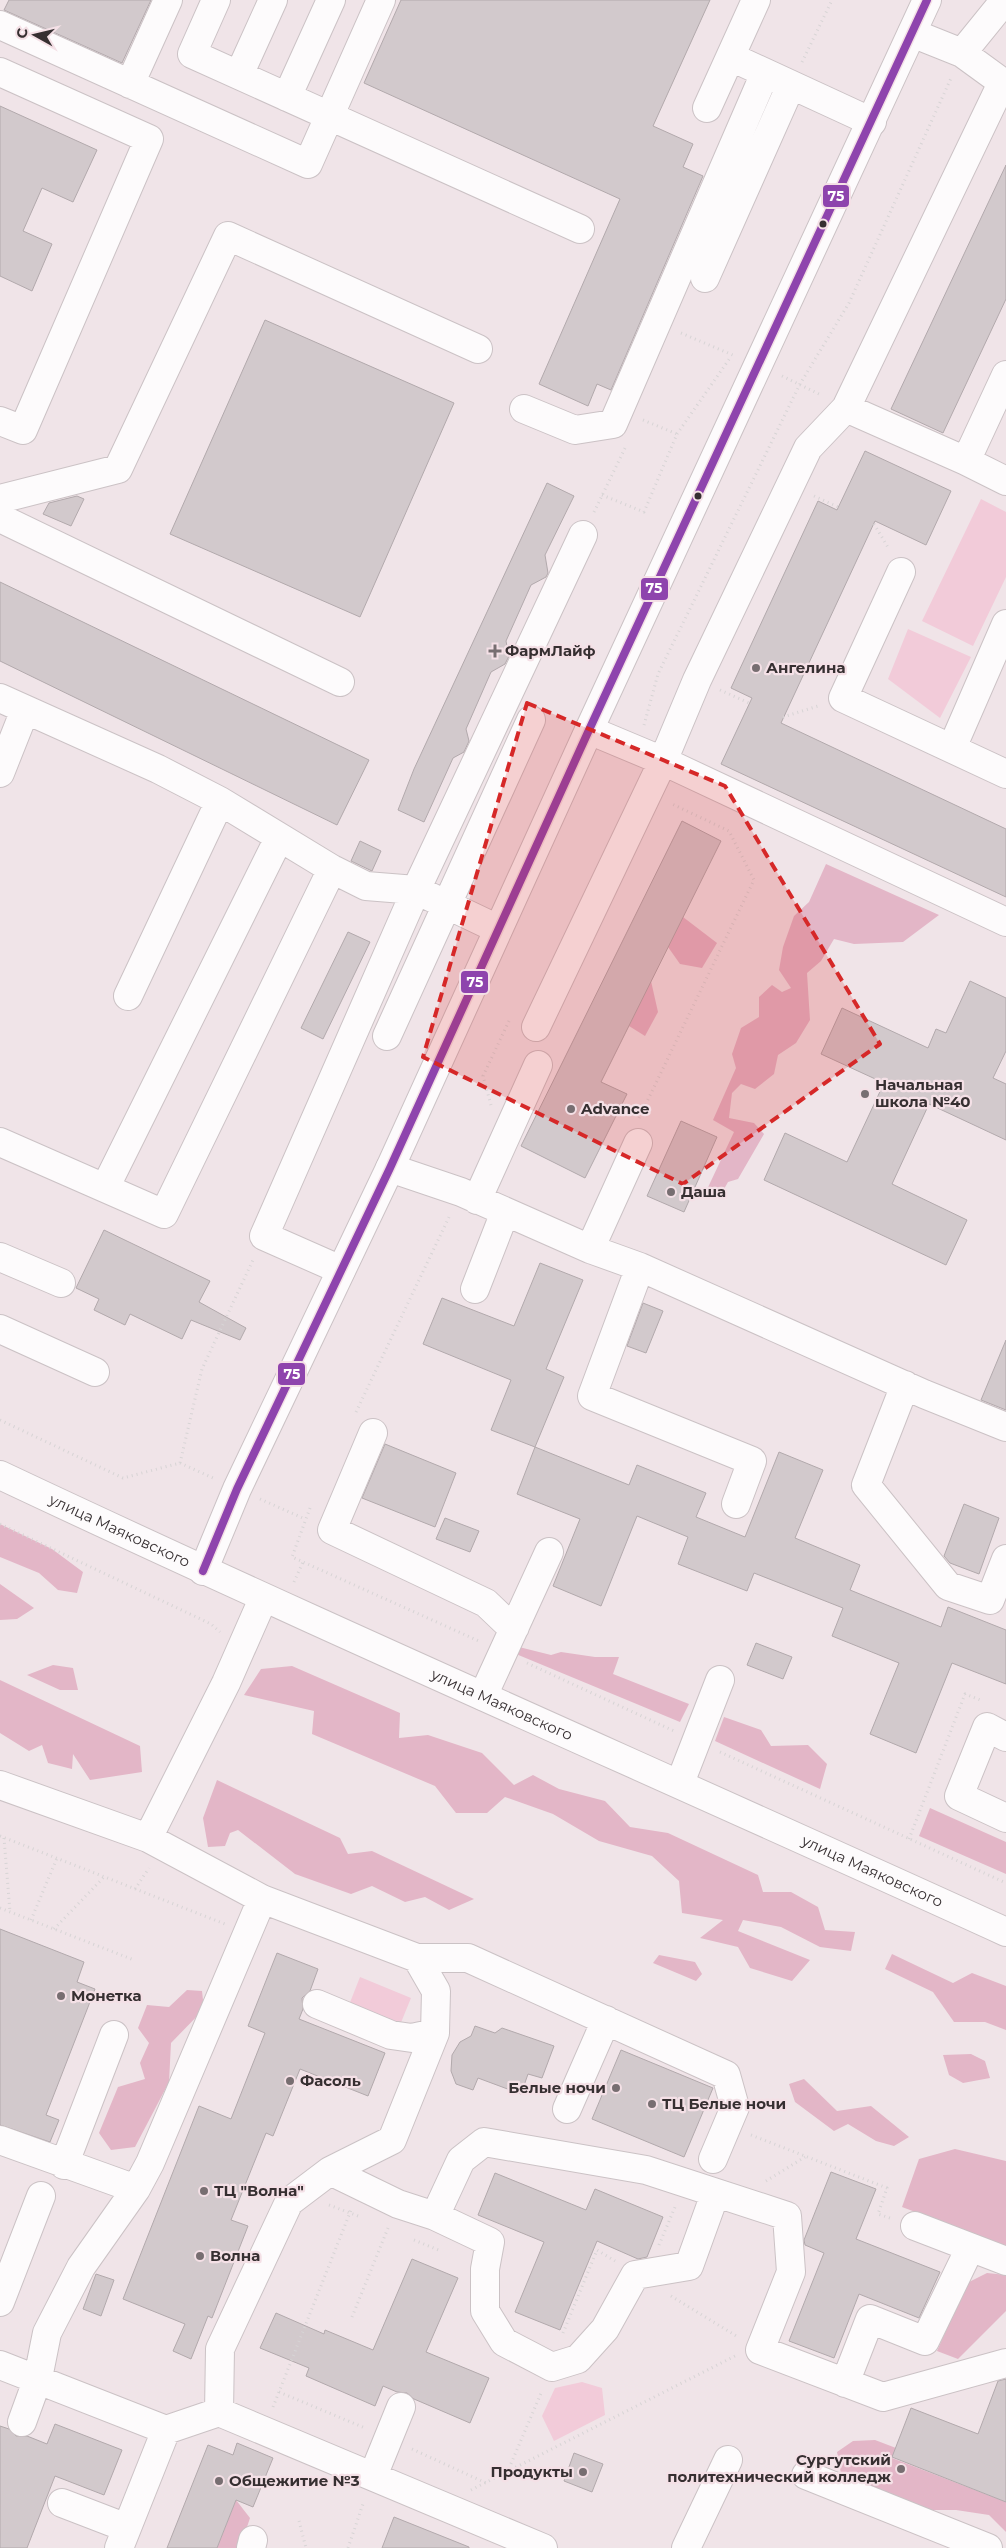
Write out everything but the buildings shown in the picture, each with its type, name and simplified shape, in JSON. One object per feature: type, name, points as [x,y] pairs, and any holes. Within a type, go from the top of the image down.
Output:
[{"type":"main road","points":[[130,84],[168,0]]},
{"type":"main road","points":[[216,0],[192,54],[580,229]]},
{"type":"main road","points":[[239,75],[273,0]]},
{"type":"main road","points":[[287,97],[331,0]]},
{"type":"main road","points":[[0,25],[308,164],[381,0]]},
{"type":"main road","points":[[707,108],[756,0]]},
{"type":"main road","points":[[203,1571],[237,1488],[390,1168],[589,730],[927,0]]},
{"type":"main road","points":[[962,53],[1005,0]]},
{"type":"main road","points":[[536,1027],[663,760],[697,680],[808,448],[846,408],[1004,84],[962,53],[912,33]]},
{"type":"main road","points":[[731,57],[872,122]]},
{"type":"main road","points":[[0,72],[149,140],[23,430],[0,421]]},
{"type":"main road","points":[[524,408],[575,430],[613,424],[765,73]]},
{"type":"main road","points":[[705,278],[791,85]]},
{"type":"main road","points":[[0,499],[118,468],[228,236],[478,349]]},
{"type":"main road","points":[[966,461],[1006,375]]},
{"type":"main road","points":[[846,408],[966,461],[1006,481]]},
{"type":"main road","points":[[0,518],[340,682]]},
{"type":"main road","points":[[341,1270],[264,1236],[416,890],[583,535]]},
{"type":"main road","points":[[900,572],[843,698],[1006,774]]},
{"type":"main road","points":[[952,748],[1006,624]]},
{"type":"main road","points":[[0,698],[158,769],[220,802],[332,869],[366,886],[416,890],[498,929]]},
{"type":"main road","points":[[0,773],[25,710]]},
{"type":"main road","points":[[387,1036],[531,720]]},
{"type":"main road","points":[[589,730],[663,760],[1006,922]]},
{"type":"main road","points":[[128,996],[220,802]]},
{"type":"main road","points":[[104,1188],[279,838]]},
{"type":"main road","points":[[0,1142],[164,1214],[332,869]]},
{"type":"main road","points":[[477,1200],[538,1065]]},
{"type":"main road","points":[[590,1249],[638,1143]]},
{"type":"main road","points":[[390,1168],[477,1200],[590,1249],[640,1267],[905,1385],[1006,1427]]},
{"type":"main road","points":[[475,1290],[504,1212]]},
{"type":"main road","points":[[0,1256],[61,1283]]},
{"type":"main road","points":[[640,1267],[592,1396],[752,1461],[736,1504]]},
{"type":"main road","points":[[0,1329],[95,1372]]},
{"type":"main road","points":[[905,1385],[866,1485],[948,1586],[990,1600],[1006,1559]]},
{"type":"main road","points":[[373,1433],[332,1530],[486,1603],[506,1623],[515,1628]]},
{"type":"main road","name":"улица Маяковского","points":[[0,1475],[263,1599],[680,1783],[1006,1932]]},
{"type":"main road","points":[[484,1696],[549,1552]]},
{"type":"main road","points":[[153,1828],[226,1683],[263,1599]]},
{"type":"main road","points":[[680,1783],[720,1680]]},
{"type":"main road","points":[[1006,1737],[987,1727],[959,1796],[1006,1818]]},
{"type":"main road","points":[[0,1785],[153,1828],[262,1899],[417,1958],[468,1958],[726,2075],[735,2107],[713,2159]]},
{"type":"main road","points":[[22,2422],[38,2378],[47,2333],[81,2267],[136,2189],[150,2163],[262,1899]]},
{"type":"main road","points":[[219,2412],[220,2349],[289,2202],[330,2171],[392,2140],[435,2033],[436,1992],[417,1958]]},
{"type":"main road","points":[[317,2004],[391,2035],[412,2038],[435,2033]]},
{"type":"main road","points":[[567,2110],[606,2020]]},
{"type":"main road","points":[[64,2165],[114,2035]]},
{"type":"main road","points":[[0,2140],[64,2165],[136,2189]]},
{"type":"main road","points":[[435,2216],[461,2160],[484,2142],[646,2170],[787,2216],[790,2272],[760,2350],[883,2397],[1006,2363]]},
{"type":"main road","points":[[330,2171],[398,2204],[435,2216],[490,2242],[485,2269],[485,2311],[504,2342],[552,2367],[578,2359],[605,2329],[641,2274],[689,2266],[725,2197]]},
{"type":"main road","points":[[0,2302],[41,2196]]},
{"type":"main road","points":[[915,2226],[1006,2261]]},
{"type":"main road","points":[[845,2383],[870,2319],[925,2341],[970,2248]]},
{"type":"main road","points":[[0,2365],[38,2378],[166,2430],[219,2412],[543,2548]]},
{"type":"main road","points":[[372,2476],[401,2407]]},
{"type":"main road","points":[[62,2503],[123,2538],[166,2430]]},
{"type":"main road","points":[[686,2548],[728,2460]]},
{"type":"main road","points":[[806,2475],[988,2548]]},
{"type":"path","points":[[791,85],[832,0]]},
{"type":"path","points":[[602,495],[644,512],[677,434],[732,355]]},
{"type":"path","points":[[639,418],[677,434]]},
{"type":"path","points":[[783,717],[843,698]]},
{"type":"path","points":[[638,1143],[638,1120],[754,880],[729,831],[648,792]]},
{"type":"path","points":[[0,1420],[123,1478],[180,1464],[202,1369],[264,1236]]},
{"type":"path","points":[[0,1524],[211,1624],[225,1636]]},
{"type":"path","points":[[10,1912],[2,1837],[249,1933]]},
{"type":"path","points":[[31,1920],[57,1858]]},
{"type":"path","points":[[54,1930],[104,1877]]},
{"type":"path","points":[[0,1908],[134,1960]]},
{"type":"path","points":[[728,2125],[887,2188],[878,2214],[915,2226]]},
{"type":"path","points":[[725,2197],[806,2156]]},
{"type":"path","points":[[641,2274],[675,2208],[675,2180]]},
{"type":"path","points":[[264,2430],[360,2186]]},
{"type":"path","points":[[352,2317],[398,2204]]},
{"type":"path","points":[[597,2250],[641,2274],[760,2350]]},
{"type":"path","points":[[439,2504],[507,2473],[731,2357],[760,2350]]},
{"type":"path","points":[[348,2548],[372,2476]]},
{"type":"path","points":[[299,2521],[306,2548]]},
{"type":"highlighted area","points":[[527,703],[725,786],[880,1044],[683,1184],[423,1057]]},
{"type":"shaded area","points":[[981,499],[1006,512],[1006,577],[973,646],[922,621]]},
{"type":"shaded area","points":[[908,629],[971,657],[940,718],[888,679]]},
{"type":"shaded area","points":[[826,864],[939,915],[903,942],[854,944],[834,939],[821,961],[807,973],[810,1020],[796,1043],[778,1055],[774,1074],[755,1089],[741,1084],[732,1093],[729,1118],[754,1123],[764,1134],[738,1179],[728,1182],[719,1198],[703,1198],[734,1132],[713,1120],[736,1068],[732,1054],[741,1028],[759,1017],[759,997],[772,985],[782,992],[791,988],[779,970],[783,947],[794,916],[809,902]]},
{"type":"shaded area","points":[[683,917],[717,943],[702,968],[680,964],[668,947]]},
{"type":"shaded area","points":[[651,981],[658,1012],[645,1036],[629,1026]]},
{"type":"shaded area","points":[[0,1524],[52,1549],[83,1572],[77,1593],[58,1590],[39,1573],[0,1557]]},
{"type":"shaded area","points":[[0,1584],[34,1608],[17,1619],[0,1620]]},
{"type":"shaded area","points":[[519,1647],[551,1655],[561,1652],[595,1657],[619,1657],[613,1674],[689,1704],[680,1722],[516,1654]]},
{"type":"shaded area","points":[[53,1665],[73,1668],[78,1690],[60,1690],[27,1675]]},
{"type":"shaded area","points":[[292,1666],[400,1713],[399,1738],[428,1735],[482,1753],[514,1785],[533,1775],[559,1789],[605,1801],[630,1827],[668,1833],[758,1875],[763,1892],[791,1892],[818,1907],[825,1930],[855,1932],[851,1951],[820,1947],[781,1927],[743,1920],[738,1931],[810,1960],[792,1981],[750,1968],[738,1947],[700,1938],[723,1920],[682,1913],[679,1881],[652,1856],[599,1841],[553,1814],[505,1797],[487,1813],[456,1813],[435,1786],[312,1734],[314,1711],[244,1695],[261,1669]]},
{"type":"shaded area","points":[[0,1680],[140,1746],[142,1772],[90,1780],[73,1754],[72,1769],[48,1763],[42,1745],[29,1751],[0,1733]]},
{"type":"shaded area","points":[[724,1717],[761,1730],[771,1746],[808,1745],[827,1764],[820,1789],[715,1741]]},
{"type":"shaded area","points":[[217,1780],[340,1838],[348,1854],[372,1851],[474,1899],[449,1910],[425,1897],[405,1902],[372,1886],[351,1894],[295,1874],[238,1830],[230,1833],[225,1846],[208,1847],[203,1818]]},
{"type":"shaded area","points":[[930,1808],[1006,1842],[1006,1874],[919,1836]]},
{"type":"shaded area","points":[[892,1954],[953,1983],[972,1973],[1006,1986],[1006,2030],[985,2022],[954,2022],[933,1992],[885,1969]]},
{"type":"shaded area","points":[[659,1955],[695,1962],[702,1974],[696,1981],[653,1963]]},
{"type":"shaded area","points":[[360,1977],[411,1998],[400,2025],[349,2005]]},
{"type":"shaded area","points":[[187,1990],[202,1991],[204,2009],[171,2043],[169,2082],[135,2147],[111,2150],[99,2133],[118,2087],[145,2079],[140,2063],[149,2043],[138,2028],[147,2005],[169,2007]]},
{"type":"shaded area","points":[[971,2054],[985,2061],[990,2078],[963,2083],[949,2075],[943,2055]]},
{"type":"shaded area","points":[[804,2079],[837,2111],[871,2106],[909,2137],[894,2146],[876,2141],[848,2124],[834,2131],[795,2102],[789,2084]]},
{"type":"shaded area","points":[[955,2149],[1006,2161],[1006,2246],[902,2207],[919,2159]]},
{"type":"shaded area","points":[[987,2273],[1006,2275],[1006,2311],[958,2359],[937,2351],[967,2283]]},
{"type":"shaded area","points":[[582,2382],[602,2388],[605,2415],[554,2441],[542,2416],[555,2388]]},
{"type":"shaded area","points":[[875,2440],[896,2448],[892,2458],[1006,2502],[1006,2532],[989,2515],[956,2510],[919,2510],[842,2479],[837,2452],[853,2441]]},
{"type":"shaded area","points":[[236,2500],[250,2518],[240,2548],[217,2548]]},
{"type":"transit line","name":"75","points":[[203,1571],[237,1489],[390,1168],[589,730],[927,0]]},
{"type":"place","name":"ФармЛайф","points":[[495,651]]},
{"type":"place","name":"Ангелина","points":[[756,668]]},
{"type":"place","name":"Начальная школа №40","points":[[865,1094]]},
{"type":"place","name":"Advance","points":[[571,1109]]},
{"type":"place","name":"Даша","points":[[671,1192]]},
{"type":"place","name":"Монетка","points":[[61,1996]]},
{"type":"place","name":"Фасоль","points":[[290,2081]]},
{"type":"place","name":"Белые ночи","points":[[616,2088]]},
{"type":"place","name":"ТЦ Белые ночи","points":[[652,2104]]},
{"type":"place","name":"ТЦ \"Волна\"","points":[[204,2191]]},
{"type":"place","name":"Волна","points":[[200,2256]]},
{"type":"place","name":"Сургутский политехнический колледж","points":[[901,2469]]},
{"type":"place","name":"Продукты","points":[[583,2472]]},
{"type":"place","name":"Общежитие №3","points":[[219,2481]]}]
